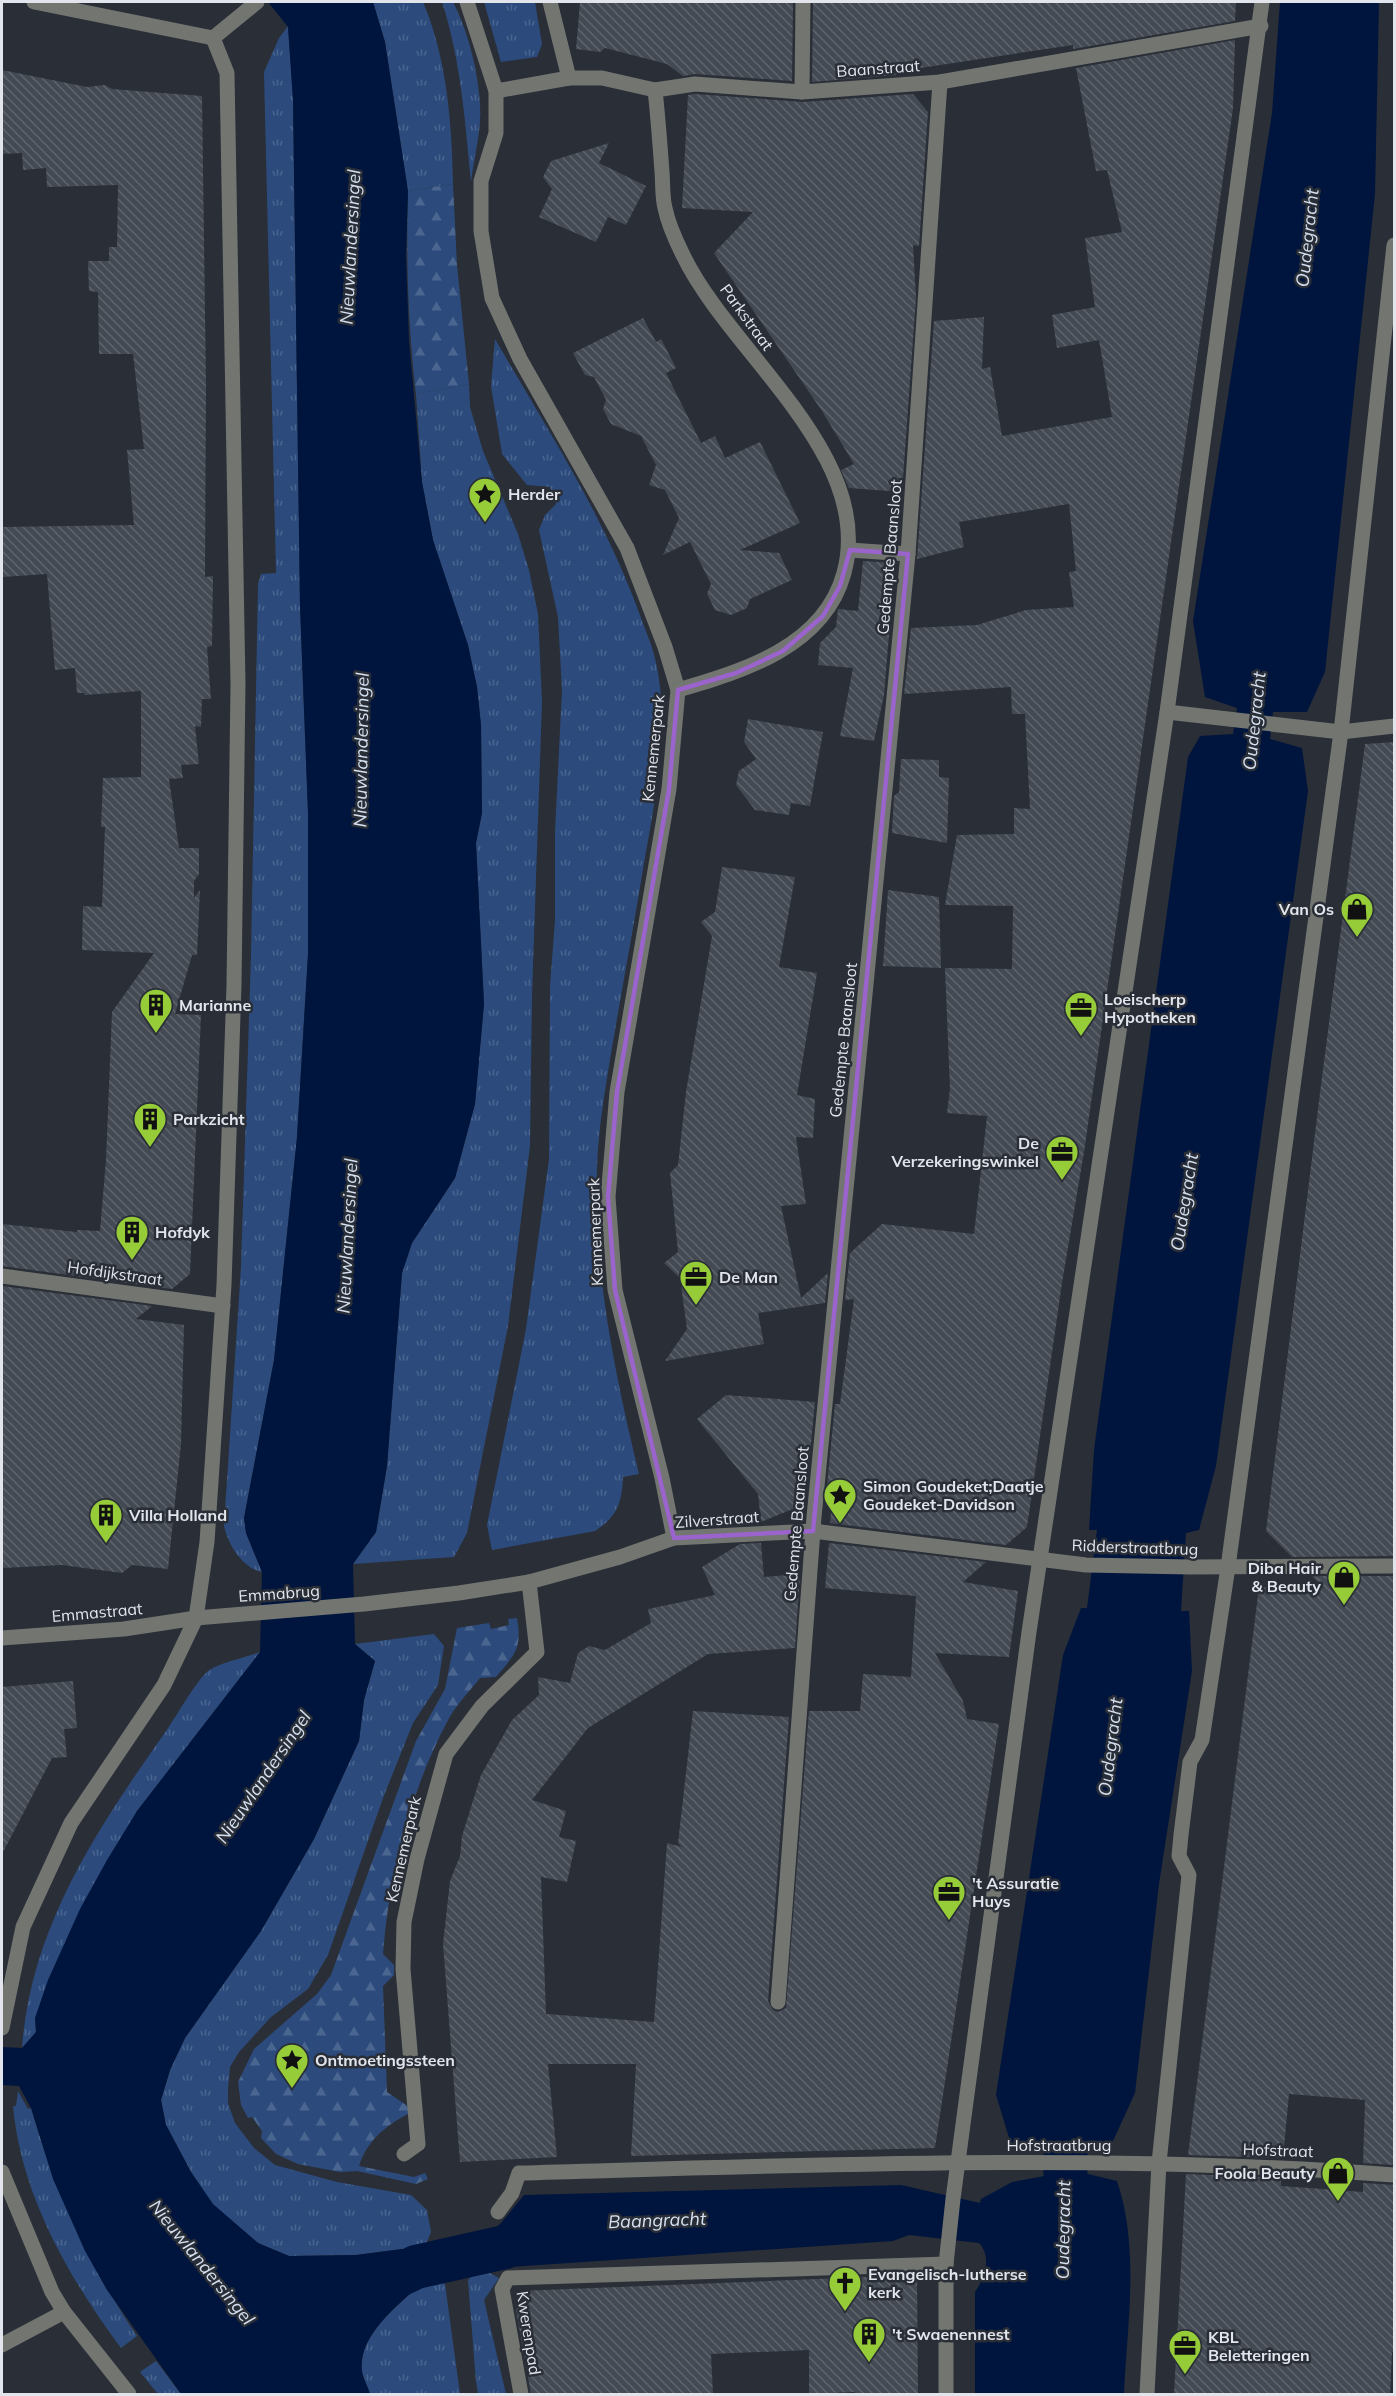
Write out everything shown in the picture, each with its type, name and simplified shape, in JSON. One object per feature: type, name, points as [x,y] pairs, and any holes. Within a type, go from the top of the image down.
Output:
[{"type":"street","points":[[34,2],[213,38]]},
{"type":"street","name":"Kennemerpark","points":[[466,2],[496,91],[496,133],[481,181],[481,231],[492,298],[520,359],[627,548],[665,647],[678,690],[669,789],[617,1092],[608,1197],[615,1290],[662,1478],[674,1538]]},
{"type":"street","points":[[550,2],[569,78]]},
{"type":"street","points":[[802,92],[803,2]]},
{"type":"street","points":[[946,2394],[946,2264],[953,2199],[960,2163],[1028,1644],[1167,712],[1261,26],[1262,2]]},
{"type":"street","points":[[213,38],[255,3]]},
{"type":"street","name":"Baanstraat","points":[[496,91],[569,78],[602,78],[655,90],[695,84],[802,92],[940,82],[1261,26]]},
{"type":"street","points":[[2,2028],[23,1928],[71,1823],[164,1685],[196,1618],[207,1542],[223,1306],[233,1037],[238,684],[227,73],[213,38]]},
{"type":"street","name":"Gedempte Baansloot","points":[[778,2002],[813,1531],[908,554],[940,82]]},
{"type":"street","name":"Parkstraat","points":[[655,90],[665,208],[683,256],[713,302],[815,439],[835,474],[844,503],[850,550],[840,586],[823,616],[783,651],[736,673],[678,690]]},
{"type":"street","points":[[1147,2394],[1159,2163],[1189,1875],[1179,1856],[1181,1835],[1190,1762],[1202,1740],[1228,1567],[1341,732],[1395,245]]},
{"type":"street","points":[[850,550],[908,554]]},
{"type":"street","points":[[1167,712],[1341,732],[1395,726]]},
{"type":"street","name":"Hofdijkstraat","points":[[2,1276],[223,1306]]},
{"type":"street","name":"Zilverstraat","points":[[364,1605],[529,1582],[620,1557],[674,1538],[813,1531],[1041,1560]]},
{"type":"street","name":"Ridderstraatbrug","points":[[1041,1560],[1086,1565],[1190,1568],[1395,1566]]},
{"type":"street","name":"Kennemerpark","points":[[404,2154],[418,2144],[403,1969],[404,1922],[417,1859],[446,1754],[482,1706],[537,1652],[529,1582]]},
{"type":"street","name":"Emmabrug","points":[[196,1618],[249,1612],[364,1605]]},
{"type":"street","name":"Emmastraat","points":[[2,1638],[124,1629],[196,1618]]},
{"type":"street","points":[[498,2212],[512,2193],[519,2173],[960,2163]]},
{"type":"street","name":"Hofstraatbrug","points":[[960,2163],[1159,2163]]},
{"type":"street","name":"Hofstraat","points":[[1159,2163],[1395,2175]]},
{"type":"street","points":[[2,2172],[52,2292],[64,2312],[129,2394]]},
{"type":"street","name":"Kwerenpad","points":[[521,2394],[502,2289],[508,2278],[946,2264]]},
{"type":"street","points":[[2,2345],[64,2312]]},
{"type":"highlighted area","points":[[850,550],[908,554],[813,1531],[674,1538],[615,1290],[608,1197],[617,1092],[669,789],[678,690],[736,673],[783,651],[823,616],[840,586]]},
{"type":"green space","points":[[373,2],[423,2],[438,46],[447,92],[453,184],[408,191],[385,42]]},
{"type":"green space","points":[[442,2],[453,2],[468,38],[477,78],[480,123],[471,182],[458,69]]},
{"type":"green space","points":[[484,2],[535,2],[542,44],[537,57],[501,62]]},
{"type":"green space","points":[[288,26],[293,100],[300,606],[308,813],[308,954],[297,1137],[274,1360],[244,1518],[246,1533],[262,1572],[248,1566],[237,1554],[224,1526],[241,1267],[251,955],[258,584],[261,574],[276,573],[264,72],[279,38]]},
{"type":"green space","points":[[453,184],[457,265],[469,384],[416,394],[408,292],[408,191]]},
{"type":"green space","points":[[495,339],[574,475],[611,545],[653,651],[662,711],[656,789],[603,1104],[598,1151],[598,1244],[603,1290],[618,1383],[639,1474],[623,1477],[620,1502],[617,1508],[609,1520],[595,1531],[492,1550],[487,1525],[526,1329],[549,1159],[550,986],[555,920],[555,832],[562,690],[558,617],[539,530],[545,515],[556,504],[550,487],[527,485],[502,454],[491,386]]},
{"type":"green space","points":[[469,384],[470,407],[483,451],[518,534],[529,570],[538,614],[542,702],[532,995],[530,1146],[508,1326],[467,1533],[454,1557],[353,1564],[376,1532],[387,1466],[402,1273],[412,1243],[455,1178],[475,1104],[484,1004],[476,843],[482,813],[481,725],[477,687],[468,645],[433,540],[422,482],[416,394]]},
{"type":"green space","points":[[517,1618],[519,1637],[513,1656],[496,1677],[480,1678],[454,1710],[434,1749],[412,1805],[390,1894],[383,1954],[394,1965],[394,1975],[383,1986],[387,2092],[409,2107],[408,2114],[384,2129],[372,2142],[359,2166],[414,2177],[425,2173],[428,2179],[416,2184],[357,2171],[340,2172],[298,2164],[276,2154],[261,2138],[262,2131],[252,2117],[248,2118],[241,2105],[238,2082],[254,2049],[317,1994],[331,1975],[416,1741],[445,1689],[457,1628],[489,1623],[491,1629],[509,1625],[508,1619]]},
{"type":"green space","points":[[434,1634],[444,1646],[438,1685],[413,1723],[383,1798],[328,1955],[308,1989],[271,2017],[239,2052],[230,2067],[228,2089],[228,2103],[235,2123],[254,2148],[275,2165],[337,2182],[411,2195],[427,2210],[431,2232],[423,2251],[402,2249],[356,2255],[289,2256],[258,2243],[213,2205],[191,2172],[166,2125],[161,2100],[170,2070],[185,2038],[261,1931],[314,1839],[359,1741],[364,1700],[375,1661],[355,1644]]},
{"type":"green space","points":[[260,1652],[137,1811],[35,2018],[36,2032],[22,2048],[28,2003],[39,1961],[72,1880],[93,1842],[116,1804],[203,1676],[219,1665]]},
{"type":"green space","points":[[18,2091],[28,2109],[31,2108],[51,2169],[75,2226],[103,2282],[137,2336],[121,2348],[66,2264],[37,2203],[18,2139],[13,2106],[16,2106]]},
{"type":"green space","points":[[486,2271],[499,2278],[484,2300],[506,2394],[478,2394],[476,2382],[468,2280],[474,2273]]},
{"type":"green space","points":[[430,2275],[445,2284],[460,2394],[370,2394],[362,2372],[362,2357],[367,2344],[385,2318]]},
{"type":"green space","points":[[156,2361],[181,2394],[158,2394],[140,2372]]},
{"type":"water","name":"Nieuwlandersingel","points":[[268,2],[373,2],[385,42],[408,191],[406,256],[409,341],[422,482],[433,540],[468,645],[477,687],[481,725],[482,813],[476,843],[484,1004],[475,1104],[455,1178],[412,1243],[402,1273],[387,1466],[376,1532],[353,1564],[355,1644],[375,1661],[364,1700],[359,1741],[314,1839],[261,1931],[185,2038],[170,2070],[161,2100],[166,2125],[191,2172],[213,2204],[258,2243],[289,2256],[356,2255],[402,2249],[423,2251],[430,2275],[385,2318],[367,2344],[362,2357],[362,2372],[370,2394],[181,2394],[107,2290],[85,2251],[53,2179],[31,2108],[19,2086],[2,2085],[2,2047],[22,2048],[36,2032],[35,2018],[48,1980],[80,1909],[107,1860],[137,1811],[260,1652],[262,1572],[246,1533],[244,1518],[274,1360],[297,1137],[308,954],[308,813],[300,606],[293,100],[288,27]]},
{"type":"water","points":[[1280,2],[1379,2],[1375,194],[1325,672],[1307,712],[1273,712],[1270,739],[1302,748],[1308,791],[1216,1466],[1199,1530],[1186,1533],[1181,1611],[1189,1611],[1192,1671],[1159,1884],[1135,2093],[1113,2141],[1087,2146],[1062,2147],[1011,2144],[996,2095],[1063,1655],[1081,1608],[1087,1608],[1097,1530],[1089,1530],[1094,1450],[1188,757],[1200,736],[1233,734],[1237,708],[1205,697],[1193,621],[1272,113]]},
{"type":"water","points":[[1084,2173],[1117,2181],[1124,2207],[1128,2233],[1130,2287],[1124,2394],[975,2394],[975,2292],[986,2268],[985,2255],[979,2243],[909,2235],[893,2241],[510,2267],[495,2261],[488,2239],[524,2195],[901,2185],[980,2203],[981,2199],[1012,2182],[1050,2175]]},
{"type":"building","points":[[580,2],[793,3],[792,81],[695,74],[683,76],[667,64],[605,48],[600,52],[576,49]]},
{"type":"building","points":[[813,2],[1236,2],[1235,21],[1073,49],[1073,45],[894,72],[897,75],[812,82]]},
{"type":"building","points":[[1235,40],[1233,108],[1084,1152],[1062,1283],[1027,1527],[1006,1545],[830,1523],[833,1494],[826,1496],[835,1404],[840,1404],[854,1299],[845,1300],[850,1253],[882,1224],[974,1234],[987,1116],[947,1113],[950,1089],[945,968],[1012,969],[1013,906],[945,905],[957,835],[1014,834],[1014,808],[1030,809],[1025,714],[1012,714],[1011,687],[904,694],[911,628],[977,625],[1026,610],[1074,607],[1069,572],[1076,571],[1069,504],[959,522],[964,547],[917,559],[934,321],[984,317],[982,369],[990,367],[1002,436],[1112,417],[1099,340],[1057,348],[1052,315],[1095,307],[1085,238],[1122,232],[1107,170],[1096,171],[1076,68]]},
{"type":"building","points":[[2,70],[87,87],[105,85],[112,89],[202,96],[206,384],[205,577],[213,576],[212,646],[207,647],[211,699],[202,699],[201,727],[195,726],[199,764],[181,765],[183,778],[169,779],[179,848],[199,848],[199,874],[194,881],[194,898],[200,890],[197,955],[192,955],[175,1014],[201,1015],[190,1274],[172,1289],[2,1266],[2,1224],[77,1232],[77,1230],[100,1231],[106,1160],[112,1012],[154,953],[82,950],[83,906],[102,907],[105,827],[101,827],[103,778],[141,777],[141,691],[84,695],[85,693],[77,693],[75,668],[55,670],[47,574],[2,577],[2,527],[134,525],[127,450],[144,449],[133,354],[99,354],[98,292],[89,291],[88,261],[109,261],[109,247],[117,247],[118,185],[47,187],[46,168],[23,170],[22,153],[2,154]]},
{"type":"building","points":[[913,94],[928,112],[919,246],[913,245],[916,298],[902,492],[849,488],[841,470],[854,464],[822,411],[714,253],[753,212],[682,208],[688,95],[803,102]]},
{"type":"building","points":[[609,143],[599,163],[646,186],[626,225],[608,217],[596,242],[539,217],[552,189],[543,177],[551,161]]},
{"type":"building","points":[[643,318],[656,342],[661,339],[676,368],[666,373],[701,443],[715,436],[725,458],[760,442],[800,523],[740,550],[779,553],[792,580],[750,599],[747,608],[731,615],[715,610],[707,594],[711,584],[690,542],[663,555],[679,518],[665,490],[649,485],[656,465],[641,436],[611,424],[603,409],[606,400],[594,377],[585,375],[573,353]]},
{"type":"building","points":[[863,561],[895,563],[884,695],[874,741],[840,736],[853,668],[818,665],[820,643],[836,627],[838,609],[858,611]]},
{"type":"building","points":[[748,719],[823,732],[810,806],[791,803],[789,815],[755,810],[736,785],[739,771],[756,759],[744,742]]},
{"type":"building","points":[[1395,742],[1395,1556],[1292,1557],[1266,1531],[1320,1093],[1365,744]]},
{"type":"building","points":[[901,759],[939,760],[939,777],[949,778],[947,843],[892,833],[894,796],[899,792]]},
{"type":"building","points":[[722,867],[795,877],[779,967],[817,973],[797,1095],[815,1099],[813,1138],[796,1137],[806,1204],[781,1206],[801,1298],[828,1273],[825,1303],[758,1313],[764,1344],[665,1361],[687,1329],[680,1278],[664,1263],[678,1252],[670,1173],[678,1165],[686,1092],[712,936],[701,922],[715,912]]},
{"type":"building","points":[[888,890],[939,897],[941,968],[883,966]]},
{"type":"building","points":[[2,1286],[152,1306],[136,1319],[184,1325],[181,1444],[168,1569],[132,1565],[122,1573],[62,1565],[2,1568]]},
{"type":"building","points":[[726,1395],[815,1402],[805,1504],[761,1522],[758,1494],[697,1419]]},
{"type":"building","points":[[761,1543],[764,1577],[800,1574],[795,1648],[708,1654],[588,1728],[532,1800],[566,1811],[559,1837],[576,1841],[567,1882],[541,1877],[546,2014],[654,2022],[667,1843],[682,1847],[678,1843],[693,1711],[789,1717],[768,2001],[773,2010],[778,2012],[786,2008],[809,1711],[860,1711],[863,1674],[911,1677],[916,1596],[825,1588],[829,1543],[986,1562],[963,1582],[1018,1591],[1009,1657],[935,1653],[963,1701],[967,1719],[999,1724],[935,2148],[631,2156],[636,2064],[548,2064],[557,2157],[460,2162],[443,1944],[450,1881],[460,1856],[462,1836],[481,1775],[512,1720],[539,1695],[538,1677],[570,1683],[578,1653],[589,1646],[605,1650],[651,1623],[648,1609],[715,1595],[702,1567],[740,1544]]},
{"type":"building","points":[[1312,1576],[1395,1576],[1395,2165],[1363,2163],[1365,2100],[1289,2094],[1283,2158],[1188,2155],[1259,1587],[1324,1588]]},
{"type":"building","points":[[73,1681],[77,1728],[64,1729],[67,1757],[52,1758],[2,1854],[2,1687]]},
{"type":"building","points":[[1186,2174],[1281,2178],[1281,2186],[1363,2192],[1363,2183],[1395,2185],[1395,2352],[1392,2352],[1390,2394],[1174,2394]]},
{"type":"building","points":[[917,2275],[918,2394],[855,2394],[855,2392],[809,2394],[809,2350],[711,2354],[713,2394],[531,2394],[516,2310],[519,2305],[519,2291]]},
{"type":"waterway","name":"Oudegracht","points":[[1065,2234],[1066,2091]]},
{"type":"waterway","name":"Baangracht","points":[[372,2288],[416,2267],[505,2247],[544,2224]]},
{"type":"place","name":"Herder","points":[[485,523]]},
{"type":"place","name":"Van Os","points":[[1357,938]]},
{"type":"place","name":"Marianne","points":[[156,1034]]},
{"type":"place","name":"Loeischerp Hypotheken","points":[[1081,1037]]},
{"type":"place","name":"Parkzicht","points":[[150,1148]]},
{"type":"place","name":"De Verzekeringswinkel","points":[[1062,1181]]},
{"type":"place","name":"Hofdyk","points":[[132,1261]]},
{"type":"place","name":"De Man","points":[[696,1306]]},
{"type":"place","name":"Simon Goudeket;Daatje Goudeket-Davidson","points":[[840,1524]]},
{"type":"place","name":"Villa Holland","points":[[106,1544]]},
{"type":"place","name":"Diba Hair & Beauty","points":[[1344,1606]]},
{"type":"place","name":"'t Assuratie Huys","points":[[949,1921]]},
{"type":"place","name":"Ontmoetingssteen","points":[[292,2089]]},
{"type":"place","name":"Foola Beauty","points":[[1338,2202]]},
{"type":"place","name":"Evangelisch-lutherse kerk","points":[[845,2312]]},
{"type":"place","name":"'t Swaenennest","points":[[869,2363]]},
{"type":"place","name":"KBL Beletteringen","points":[[1185,2375]]}]
